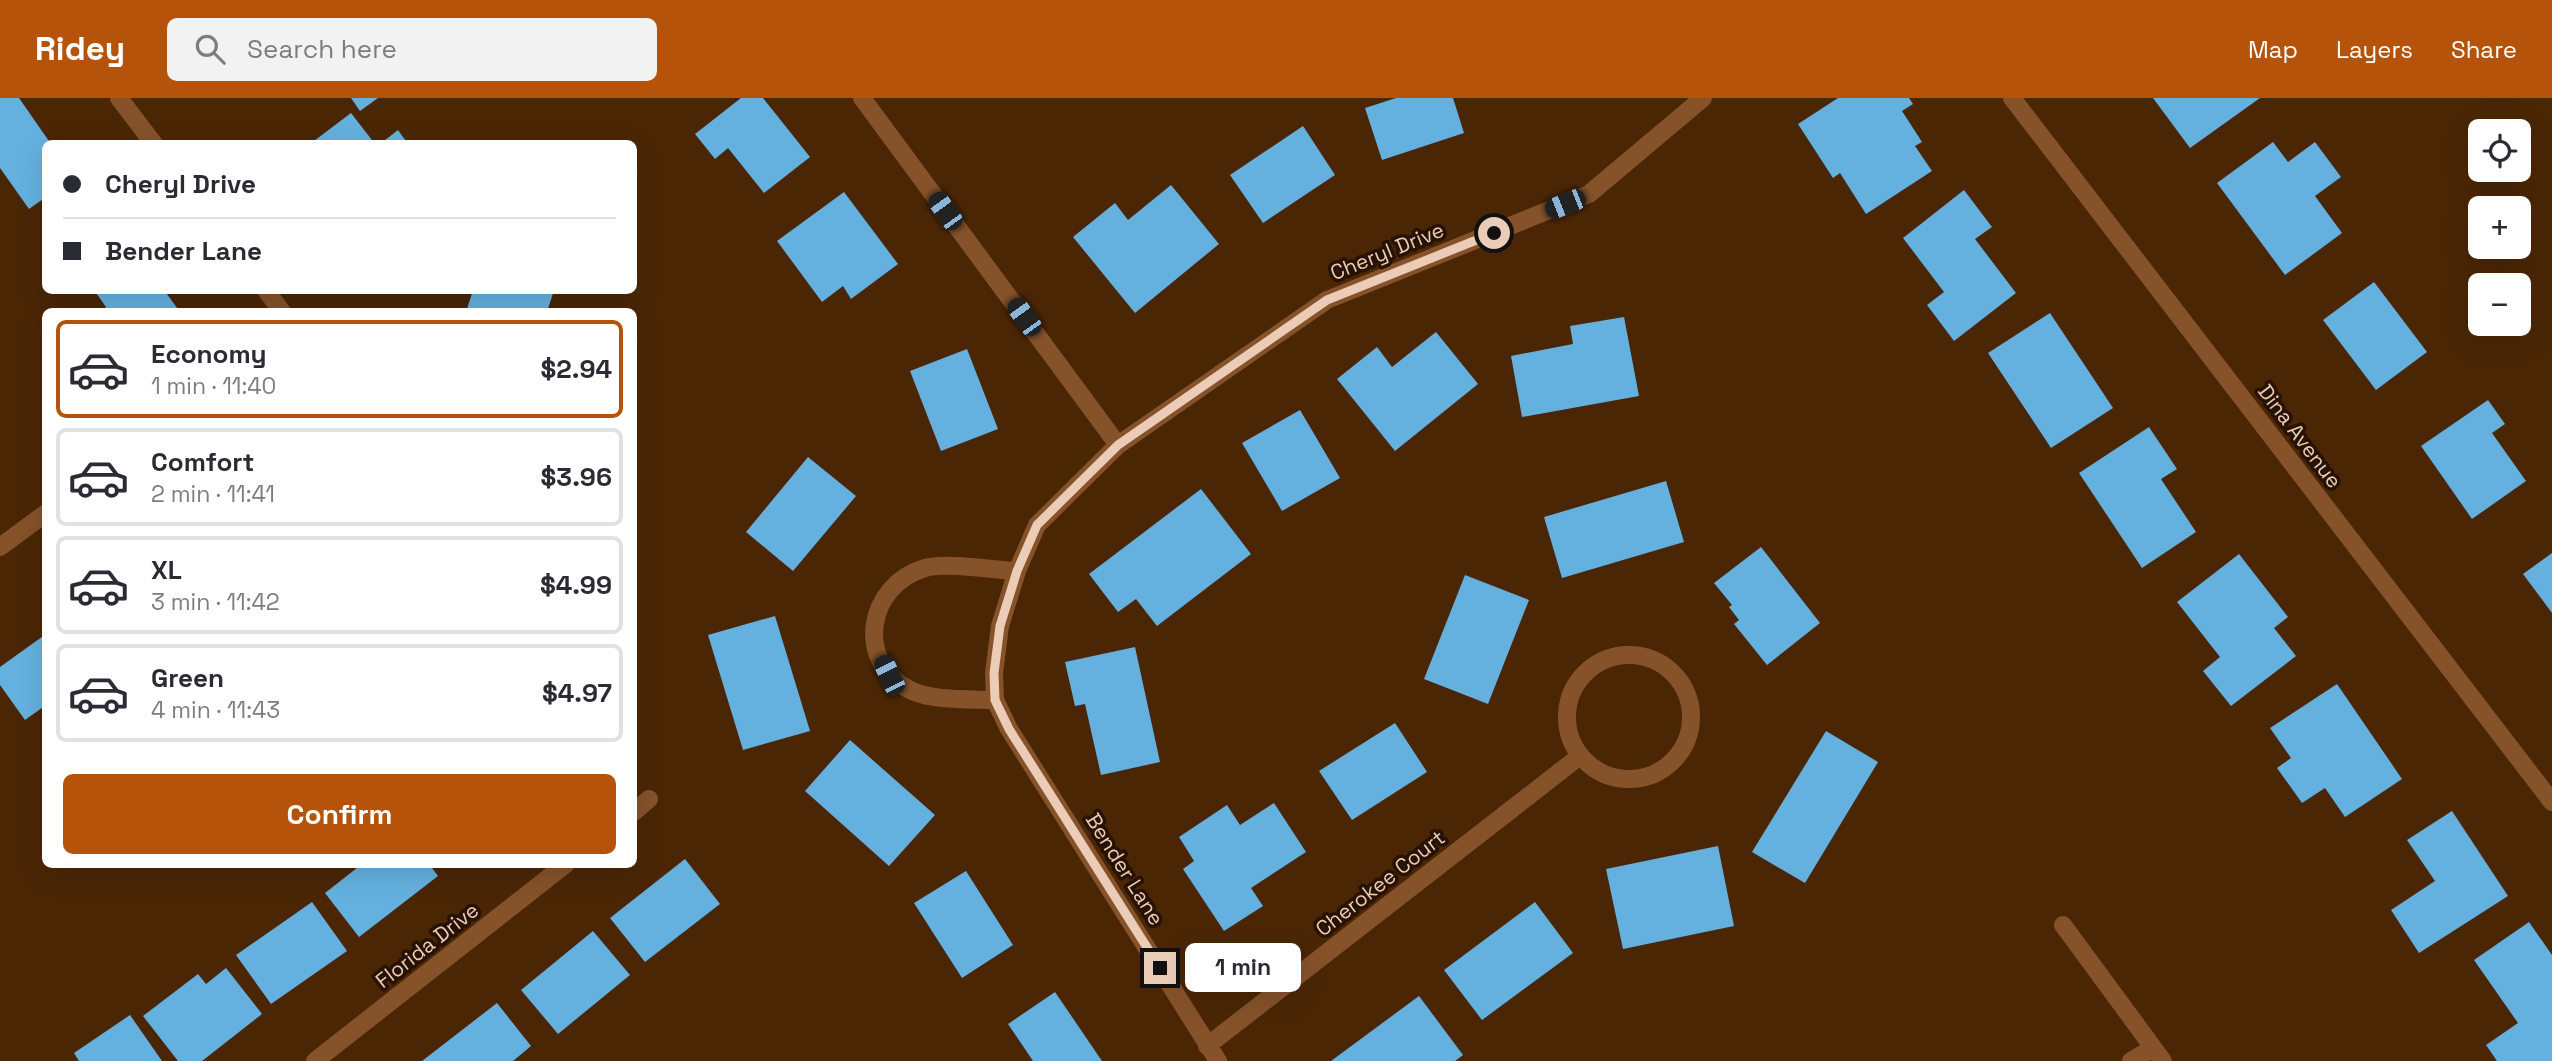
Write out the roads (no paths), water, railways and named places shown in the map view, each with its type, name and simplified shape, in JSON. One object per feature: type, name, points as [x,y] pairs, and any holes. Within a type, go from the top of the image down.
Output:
[{"type":"street","points":[[119,98],[151,140]]},
{"type":"street","points":[[863,98],[1118,445]]},
{"type":"street","name":"Cheryl Drive","points":[[1037,525],[1118,445],[1327,300],[1589,194],[1703,98]]},
{"type":"street","name":"Dina Avenue","points":[[2012,98],[2552,802]]},
{"type":"street","points":[[0,547],[42,516]]},
{"type":"street","name":"Bender Lane","points":[[1037,525],[1017,571],[1000,626],[994,673],[995,700],[1009,729],[1218,1061]]},
{"type":"street","points":[[995,700],[944,698],[911,691],[889,675],[875,646],[874,620],[886,592],[905,575],[929,566],[1017,571]]},
{"type":"street","points":[[1626,655],[1649,659],[1669,670],[1684,688],[1690,709],[1689,732],[1680,753],[1663,769],[1642,778],[1619,778],[1598,771],[1580,756],[1569,737],[1566,714],[1572,692],[1585,673],[1604,660],[1626,655]]},
{"type":"street","name":"Cherokee Court","points":[[1207,1046],[1580,756]]},
{"type":"street","points":[[637,809],[649,799]]},
{"type":"street","name":"Florida Drive","points":[[315,1061],[561,868]]},
{"type":"street","points":[[2063,925],[2158,1054],[2131,1061]]}]
